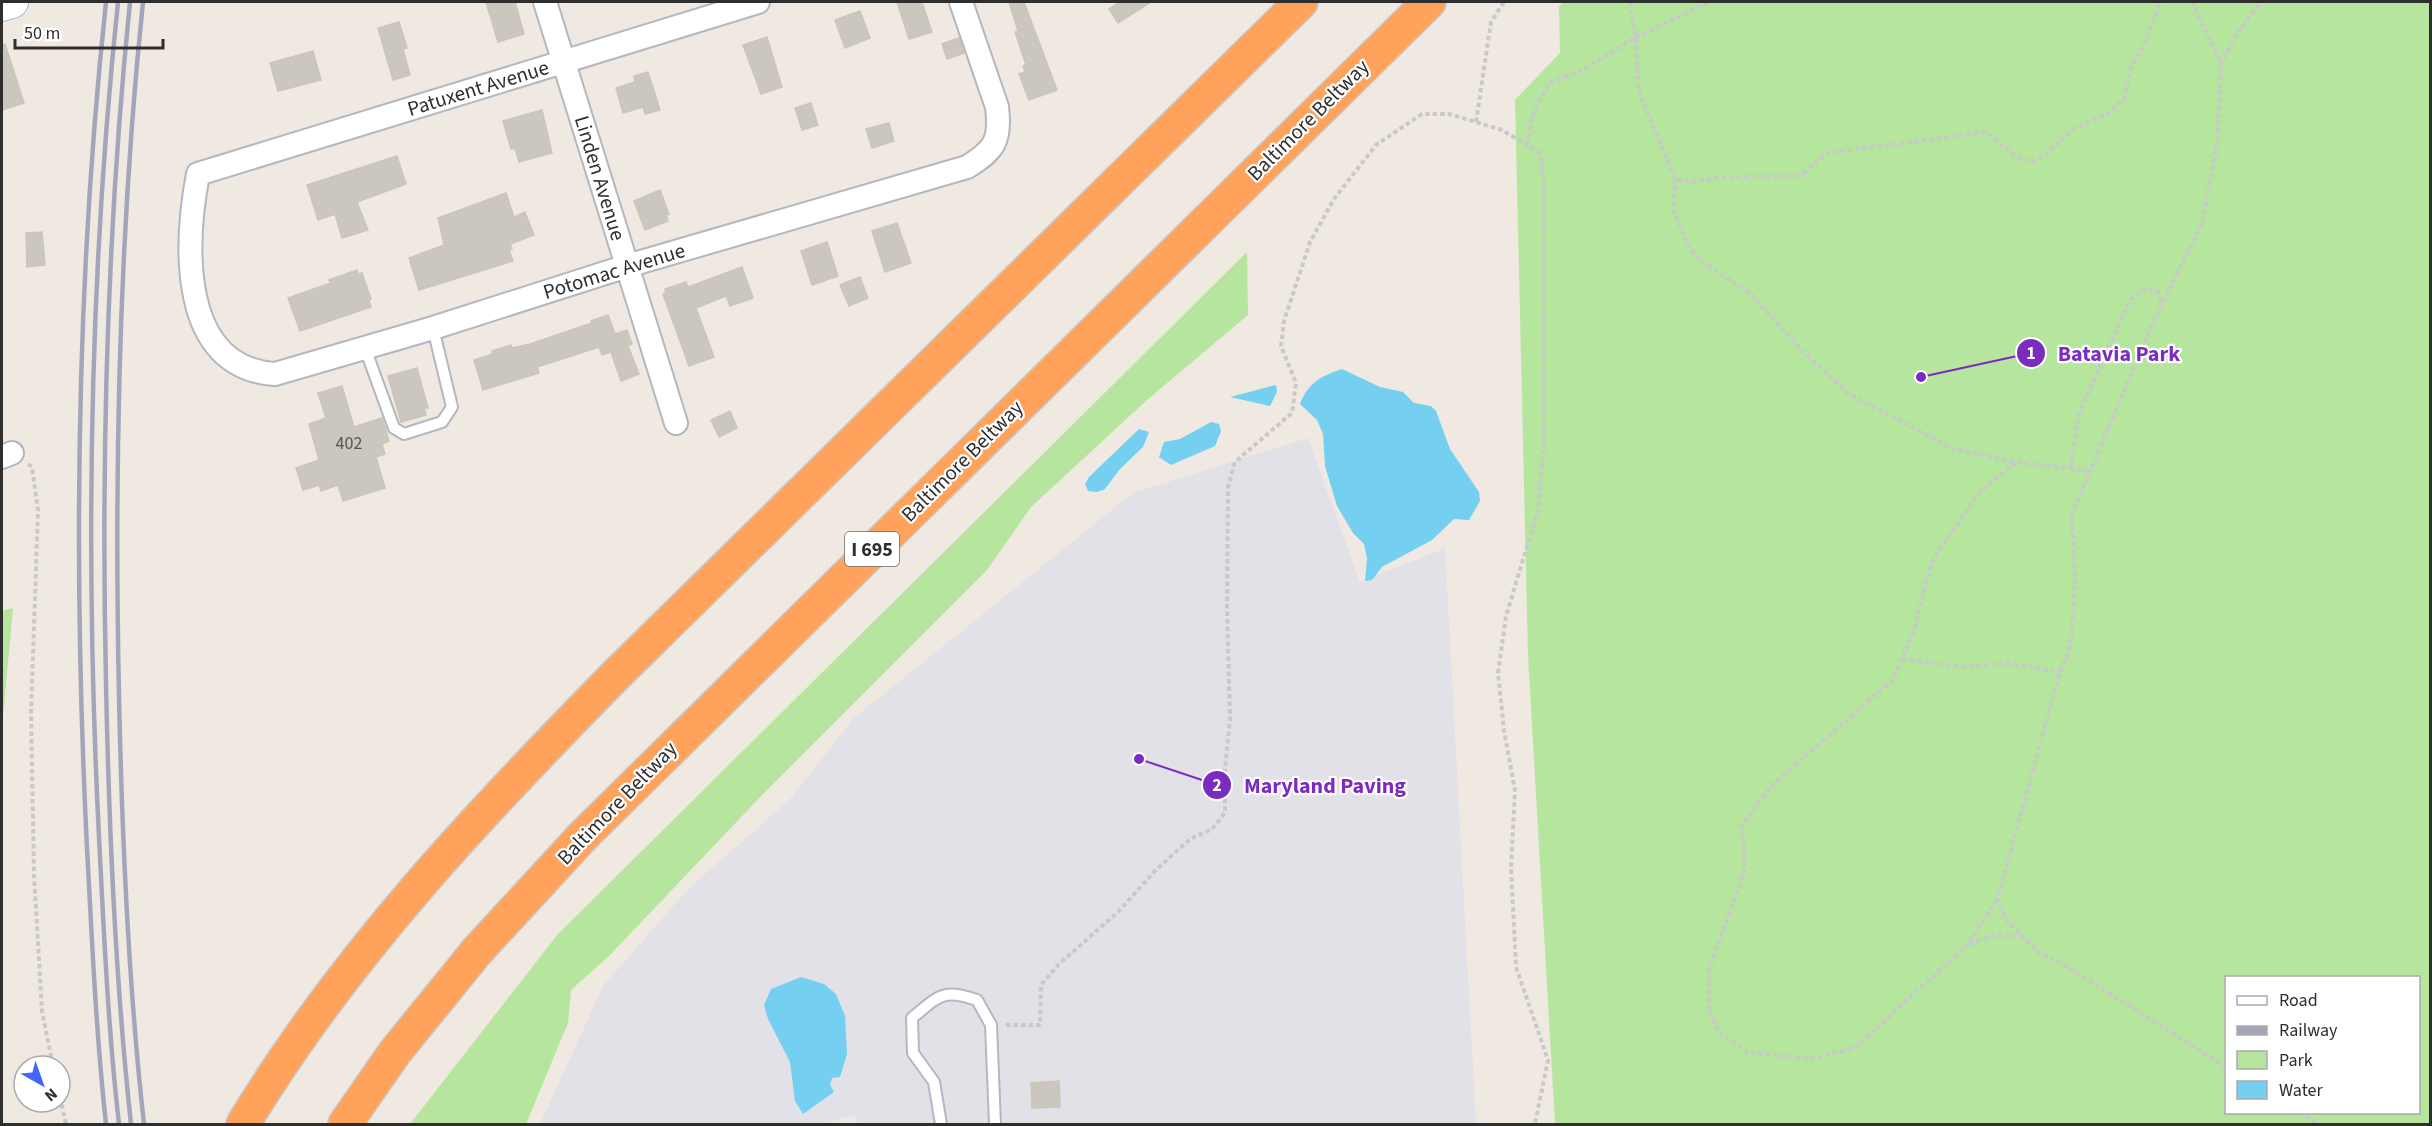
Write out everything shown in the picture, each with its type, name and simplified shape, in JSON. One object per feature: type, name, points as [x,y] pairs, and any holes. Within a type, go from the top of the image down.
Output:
[{"type":"highway","points":[[243,1125],[270,1080],[330,996],[412,892],[518,774],[633,658],[1301,2]]},
{"type":"highway","name":"Baltimore Beltway","points":[[345,1125],[395,1052],[477,951],[583,836],[1429,2]]},
{"type":"street","points":[[2,5],[12,2]]},
{"type":"street","name":"Linden Avenue","points":[[545,2],[676,423]]},
{"type":"street","name":"Patuxent Avenue","points":[[238,365],[227,357],[211,336],[202,321],[195,294],[190,228],[198,174],[758,2]]},
{"type":"street","name":"Potomac Avenue","points":[[238,365],[256,373],[275,374],[433,328],[627,266],[967,167],[988,153],[995,144],[998,132],[997,107],[961,2]]},
{"type":"lane","points":[[365,348],[394,428],[404,434],[442,422],[452,407],[433,328]]},
{"type":"lane","points":[[941,1125],[934,1082],[913,1053],[912,1018],[938,997],[955,993],[977,1000],[991,1025],[995,1125]]},
{"type":"path","points":[[1476,122],[1491,22],[1504,2]]},
{"type":"path","points":[[1632,2],[1630,7],[1636,37],[1638,88],[1675,178],[1674,211],[1688,246],[1705,264],[1751,294],[1803,352],[1850,394],[1954,449],[2016,462],[2091,471]]},
{"type":"path","points":[[1527,146],[1537,103],[1551,82],[1581,71],[1636,37],[1710,2]]},
{"type":"path","points":[[1675,178],[1692,182],[1722,177],[1801,176],[1827,153],[1986,132],[2018,158],[2032,162],[2048,153],[2073,129],[2108,113],[2124,99],[2131,67],[2145,43],[2160,2]]},
{"type":"path","points":[[2192,2],[2221,63]]},
{"type":"path","points":[[2016,462],[1980,493],[1932,561],[1913,634],[1893,680],[1772,785],[1742,825],[1745,870],[1709,969],[1709,1012],[1720,1033],[1747,1052],[1811,1059],[1855,1048],[1968,944],[1997,900],[2060,672],[2068,654],[2072,633],[2075,582],[2072,514],[2162,304],[2202,223],[2217,146],[2221,63],[2237,33],[2262,2]]},
{"type":"path","points":[[991,1025],[1040,1025],[1041,985],[1059,964],[1118,912],[1156,870],[1181,847],[1190,839],[1212,829],[1225,813],[1225,769],[1230,719],[1227,607],[1228,487],[1235,462],[1292,414],[1296,383],[1281,346],[1284,321],[1310,242],[1334,199],[1376,145],[1422,114],[1449,114],[1502,130],[1540,153],[1544,184],[1544,445],[1538,510],[1506,616],[1498,673],[1504,730],[1515,791],[1511,867],[1516,967],[1548,1060],[1535,1125]]},
{"type":"path","points":[[2070,468],[2079,413],[2130,300],[2146,288],[2158,292],[2162,304]]},
{"type":"path","points":[[7,455],[32,467],[38,510],[31,713],[34,874],[42,1011],[51,1054]]},
{"type":"path","points":[[1902,659],[1962,667],[2008,663],[2060,672]]},
{"type":"path","points":[[1997,900],[2009,923],[2039,953],[2066,966],[2225,1066]]},
{"type":"path","points":[[1968,944],[1995,935],[2023,937]]},
{"type":"path","points":[[2302,1114],[2319,1125]]},
{"type":"shaded area","points":[[1308,438],[1360,582],[1445,548],[1476,1124],[857,1124],[855,1115],[822,1124],[540,1124],[603,986],[689,888],[790,799],[854,718],[1133,493]]},
{"type":"green space","points":[[1563,2],[2430,2],[2430,1124],[1555,1124],[1528,655],[1515,100],[1560,53],[1559,7]]},
{"type":"green space","points":[[1247,252],[1248,315],[1147,400],[1031,507],[987,570],[765,792],[609,956],[571,990],[568,1023],[526,1124],[410,1124],[558,934]]},
{"type":"green space","points":[[13,608],[2,727],[2,611]]},
{"type":"water","points":[[1342,369],[1380,387],[1403,392],[1414,403],[1431,406],[1436,411],[1450,449],[1479,492],[1480,501],[1469,520],[1454,519],[1432,540],[1382,567],[1372,580],[1365,581],[1367,558],[1364,544],[1353,533],[1337,506],[1325,466],[1323,434],[1317,420],[1300,404],[1316,381]]},
{"type":"water","points":[[1276,385],[1277,392],[1270,406],[1230,397]]},
{"type":"water","points":[[1211,422],[1219,424],[1221,431],[1215,446],[1171,465],[1159,457],[1164,442],[1180,439]]},
{"type":"water","points":[[1139,429],[1149,432],[1143,447],[1120,469],[1105,489],[1097,492],[1088,491],[1085,484],[1089,477]]},
{"type":"water","points":[[801,977],[824,984],[836,994],[845,1016],[847,1054],[840,1077],[832,1078],[830,1085],[834,1092],[803,1114],[795,1101],[790,1062],[768,1019],[764,1005],[771,989]]},
{"type":"building","points":[[486,2],[515,2],[524,34],[498,42]]},
{"type":"building","points":[[897,2],[922,2],[932,32],[909,39]]},
{"type":"building","points":[[1009,2],[1024,2],[1057,90],[1029,100],[1019,74],[1025,72],[1023,66],[1026,65],[1015,32],[1018,31]]},
{"type":"building","points":[[1120,2],[1151,2],[1118,23],[1109,9]]},
{"type":"building","points":[[860,11],[870,38],[845,48],[835,20]]},
{"type":"building","points":[[399,22],[407,48],[403,49],[410,75],[393,80],[378,28]]},
{"type":"building","points":[[767,37],[782,87],[761,94],[743,45]]},
{"type":"building","points":[[959,38],[964,53],[947,59],[942,44]]},
{"type":"building","points":[[5,44],[24,103],[2,110],[2,45]]},
{"type":"building","points":[[313,51],[321,80],[278,91],[270,63]]},
{"type":"building","points":[[648,72],[660,110],[645,114],[643,107],[623,113],[616,88],[635,82],[634,76]]},
{"type":"building","points":[[811,103],[818,125],[802,130],[795,108]]},
{"type":"building","points":[[542,110],[552,153],[519,162],[515,148],[511,149],[503,121]]},
{"type":"building","points":[[889,123],[894,141],[872,148],[866,129]]},
{"type":"building","points":[[397,156],[406,184],[357,202],[368,230],[342,238],[335,214],[318,220],[307,185]]},
{"type":"building","points":[[660,190],[669,214],[666,215],[668,221],[645,230],[634,201]]},
{"type":"building","points":[[506,193],[514,217],[525,212],[534,235],[510,244],[512,249],[509,250],[513,261],[419,290],[409,258],[444,245],[438,218]]},
{"type":"building","points":[[897,223],[911,263],[885,272],[872,231]]},
{"type":"building","points":[[42,232],[45,265],[27,267],[26,233]]},
{"type":"building","points":[[827,242],[838,276],[812,285],[801,251]]},
{"type":"building","points":[[742,267],[753,298],[730,306],[726,296],[696,308],[714,357],[689,366],[663,294],[666,293],[665,289],[686,282],[688,287]]},
{"type":"building","points":[[357,270],[358,274],[362,273],[371,299],[369,300],[371,307],[300,331],[288,298],[331,283],[329,280]]},
{"type":"building","points":[[860,277],[868,298],[849,306],[840,285]]},
{"type":"building","points":[[608,315],[615,334],[627,330],[632,344],[628,346],[639,374],[621,381],[611,352],[602,355],[599,347],[537,367],[539,373],[483,390],[474,360],[493,354],[492,351],[511,345],[512,348],[530,344],[592,323],[591,321]]},
{"type":"building","points":[[417,368],[428,408],[424,408],[426,415],[401,422],[388,376]]},
{"type":"building","points":[[342,386],[354,427],[382,418],[389,441],[382,444],[385,454],[376,457],[385,488],[343,501],[338,485],[321,491],[319,485],[303,490],[296,468],[319,460],[309,424],[326,418],[318,393]]},
{"type":"building","points":[[730,411],[737,428],[719,437],[711,420]]},
{"type":"building","points":[[1059,1081],[1060,1107],[1032,1108],[1031,1083]]},
{"type":"railway","points":[[106,2],[88,213],[83,319],[79,531],[87,848],[97,1021],[106,1124]]},
{"type":"railway","points":[[118,2],[101,210],[92,419],[91,523],[99,837],[109,1017],[119,1124]]},
{"type":"railway","points":[[130,2],[111,257],[104,513],[111,850],[121,1015],[131,1124]]},
{"type":"railway","points":[[143,2],[128,175],[120,348],[117,522],[124,857],[130,964],[144,1124]]},
{"type":"place","name":"Batavia Park","points":[[1921,377]]},
{"type":"place","name":"Maryland Paving","points":[[1139,759]]}]
